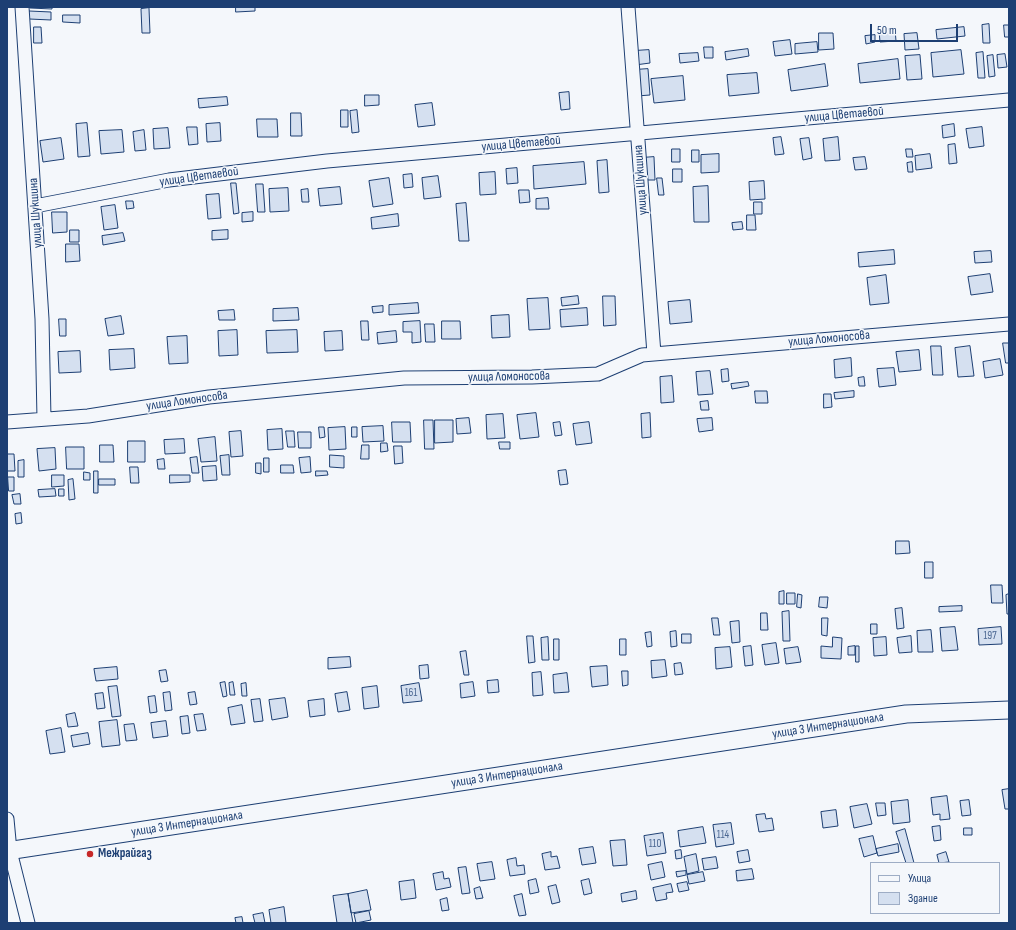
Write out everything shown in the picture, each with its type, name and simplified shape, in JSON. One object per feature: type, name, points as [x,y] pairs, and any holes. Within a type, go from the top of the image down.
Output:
[{"type":"main road","name":"улица 3 Интернационала","points":[[8,851],[906,714],[1009,710]]},
{"type":"street","name":"улица Шукшина","points":[[22,7],[42,319],[44,419]]},
{"type":"street","name":"улица Шукшина","points":[[628,7],[654,354]]},
{"type":"street","name":"улица Цветаевой","points":[[35,206],[169,180],[327,161],[1009,100]]},
{"type":"street","name":"улица Ломоносова","points":[[7,422],[88,416],[209,396],[404,378],[532,377],[598,374],[642,355],[1009,324]]},
{"type":"street","points":[[7,819],[8,851],[28,923]]},
{"type":"building","points":[[52,7],[52,9],[30,8]]},
{"type":"building","points":[[236,7],[255,7],[255,11],[236,12]]},
{"type":"building","points":[[149,8],[150,33],[142,33],[141,9]]},
{"type":"building","points":[[29,11],[51,12],[51,20],[29,19]]},
{"type":"building","points":[[63,15],[80,15],[80,23],[63,22]]},
{"type":"building","points":[[989,24],[990,43],[983,43],[982,25]]},
{"type":"building","points":[[1004,25],[1009,25],[1009,37],[1005,37]]},
{"type":"building","points":[[34,27],[41,27],[42,43],[34,43]]},
{"type":"building","points":[[964,27],[965,36],[937,39],[936,30]]},
{"type":"building","points":[[895,29],[896,41],[880,42],[879,30]]},
{"type":"building","points":[[819,33],[833,33],[834,49],[819,50]]},
{"type":"building","points":[[917,33],[919,49],[905,50],[904,34]]},
{"type":"building","points":[[875,35],[875,42],[866,44],[865,36]]},
{"type":"building","points":[[790,40],[792,54],[775,56],[773,42]]},
{"type":"building","points":[[817,42],[818,52],[795,54],[795,44]]},
{"type":"building","points":[[704,47],[713,47],[713,58],[705,58]]},
{"type":"building","points":[[748,49],[749,56],[726,60],[725,52]]},
{"type":"building","points":[[649,50],[650,63],[635,65],[634,51]]},
{"type":"building","points":[[961,50],[964,74],[933,77],[931,53]]},
{"type":"building","points":[[983,52],[985,78],[978,78],[976,53]]},
{"type":"building","points":[[698,53],[699,61],[680,63],[679,54]]},
{"type":"building","points":[[1005,54],[1007,67],[998,68],[997,55]]},
{"type":"building","points":[[920,55],[922,79],[907,80],[905,56]]},
{"type":"building","points":[[993,55],[995,76],[989,77],[987,56]]},
{"type":"building","points":[[898,59],[900,79],[860,83],[858,64]]},
{"type":"building","points":[[825,64],[828,86],[791,91],[788,70]]},
{"type":"building","points":[[648,69],[650,95],[637,96],[634,70]]},
{"type":"building","points":[[757,73],[759,93],[729,96],[727,75]]},
{"type":"building","points":[[683,76],[685,100],[654,103],[651,79]]},
{"type":"building","points":[[569,92],[570,109],[561,110],[559,93]]},
{"type":"building","points":[[365,95],[379,95],[379,105],[365,106]]},
{"type":"building","points":[[227,97],[228,105],[199,108],[198,99]]},
{"type":"building","points":[[432,103],[435,125],[418,127],[415,105]]},
{"type":"building","points":[[341,110],[348,110],[348,127],[341,127]]},
{"type":"building","points":[[357,110],[359,132],[352,133],[350,111]]},
{"type":"building","points":[[291,113],[301,113],[302,136],[291,136]]},
{"type":"building","points":[[257,119],[277,119],[278,137],[258,137]]},
{"type":"building","points":[[87,123],[90,156],[78,157],[76,124]]},
{"type":"building","points":[[220,123],[221,141],[207,142],[206,124]]},
{"type":"building","points":[[954,124],[955,136],[943,138],[942,126]]},
{"type":"building","points":[[187,127],[197,127],[198,144],[189,145]]},
{"type":"building","points":[[982,127],[984,146],[969,148],[966,129]]},
{"type":"building","points":[[168,128],[170,148],[154,149],[153,129]]},
{"type":"building","points":[[122,130],[124,152],[101,154],[99,131]]},
{"type":"building","points":[[144,130],[146,150],[135,151],[133,132]]},
{"type":"building","points":[[781,137],[784,154],[775,155],[773,138]]},
{"type":"building","points":[[838,137],[840,160],[825,161],[823,139]]},
{"type":"building","points":[[61,138],[64,159],[43,162],[40,141]]},
{"type":"building","points":[[809,138],[812,158],[803,160],[800,139]]},
{"type":"building","points":[[955,144],[957,163],[949,164],[948,145]]},
{"type":"building","points":[[672,149],[680,149],[680,162],[672,162]]},
{"type":"building","points":[[906,149],[912,149],[913,157],[907,157]]},
{"type":"building","points":[[692,150],[699,150],[699,162],[692,162]]},
{"type":"building","points":[[719,154],[719,172],[701,173],[701,155]]},
{"type":"building","points":[[930,154],[932,168],[916,170],[915,156]]},
{"type":"building","points":[[654,157],[655,180],[643,180],[641,158]]},
{"type":"building","points":[[865,157],[867,169],[855,170],[853,158]]},
{"type":"building","points":[[607,160],[609,192],[599,193],[597,161]]},
{"type":"building","points":[[584,162],[586,184],[534,189],[533,166]]},
{"type":"building","points":[[912,162],[913,172],[908,172],[907,163]]},
{"type":"building","points":[[517,168],[518,183],[507,184],[506,169]]},
{"type":"building","points":[[673,169],[682,169],[682,182],[673,182]]},
{"type":"building","points":[[495,172],[496,194],[480,195],[479,173]]},
{"type":"building","points":[[412,174],[413,187],[404,188],[403,175]]},
{"type":"building","points":[[438,176],[441,197],[424,199],[422,178]]},
{"type":"building","points":[[389,178],[393,204],[373,207],[369,181]]},
{"type":"building","points":[[657,178],[662,178],[664,195],[659,195]]},
{"type":"building","points":[[764,181],[765,199],[750,200],[749,182]]},
{"type":"building","points":[[231,183],[236,183],[239,213],[234,214]]},
{"type":"building","points":[[256,184],[263,184],[265,212],[258,212]]},
{"type":"building","points":[[708,186],[709,222],[694,222],[693,187]]},
{"type":"building","points":[[340,187],[342,204],[320,206],[318,189]]},
{"type":"building","points":[[288,188],[289,211],[270,212],[269,189]]},
{"type":"building","points":[[308,189],[309,202],[302,202],[301,190]]},
{"type":"building","points":[[519,190],[529,190],[530,202],[520,203]]},
{"type":"building","points":[[219,194],[221,218],[208,219],[206,195]]},
{"type":"building","points":[[548,198],[549,209],[536,209],[536,199]]},
{"type":"building","points":[[126,201],[133,201],[134,208],[127,209]]},
{"type":"building","points":[[754,202],[762,202],[762,214],[754,214]]},
{"type":"building","points":[[466,203],[469,241],[459,241],[456,204]]},
{"type":"building","points":[[115,205],[118,228],[104,230],[101,207]]},
{"type":"building","points":[[52,212],[67,212],[67,232],[53,233]]},
{"type":"building","points":[[253,212],[253,221],[242,222],[242,213]]},
{"type":"building","points":[[398,214],[399,226],[372,229],[371,218]]},
{"type":"building","points":[[747,215],[755,215],[756,230],[747,230]]},
{"type":"building","points":[[742,222],[743,229],[733,230],[732,223]]},
{"type":"building","points":[[70,230],[79,230],[79,242],[70,242]]},
{"type":"building","points":[[228,230],[228,239],[212,240],[212,231]]},
{"type":"building","points":[[123,233],[125,241],[103,245],[102,236]]},
{"type":"building","points":[[66,244],[79,244],[80,261],[66,262]]},
{"type":"building","points":[[894,250],[895,264],[859,267],[858,253]]},
{"type":"building","points":[[991,251],[992,262],[975,263],[974,252]]},
{"type":"building","points":[[990,274],[993,292],[971,295],[968,277]]},
{"type":"building","points":[[886,275],[889,303],[870,305],[867,278]]},
{"type":"building","points":[[578,296],[579,304],[562,306],[561,298]]},
{"type":"building","points":[[603,296],[615,296],[616,325],[604,326]]},
{"type":"building","points":[[548,298],[550,329],[529,330],[527,299]]},
{"type":"building","points":[[690,300],[692,322],[670,324],[668,302]]},
{"type":"building","points":[[418,303],[419,313],[389,315],[389,305]]},
{"type":"building","points":[[383,306],[383,312],[373,313],[372,307]]},
{"type":"building","points":[[298,308],[299,320],[273,321],[273,309]]},
{"type":"building","points":[[587,308],[588,325],[561,327],[560,310]]},
{"type":"building","points":[[234,310],[235,320],[219,320],[218,311]]},
{"type":"building","points":[[509,315],[510,337],[492,338],[491,316]]},
{"type":"building","points":[[121,316],[124,334],[108,336],[105,319]]},
{"type":"building","points":[[59,319],[66,319],[66,336],[60,336]]},
{"type":"building","points":[[361,321],[368,321],[369,340],[362,340]]},
{"type":"building","points":[[420,321],[421,342],[412,343],[412,332],[403,332],[403,322]]},
{"type":"building","points":[[442,321],[460,321],[461,339],[442,339]]},
{"type":"building","points":[[425,324],[434,324],[435,342],[426,342]]},
{"type":"building","points":[[237,330],[238,355],[219,356],[218,331]]},
{"type":"building","points":[[297,330],[298,352],[267,353],[266,331]]},
{"type":"building","points":[[342,331],[343,350],[325,351],[324,332]]},
{"type":"building","points":[[396,331],[397,342],[378,344],[377,333]]},
{"type":"building","points":[[187,336],[188,363],[169,364],[167,337]]},
{"type":"building","points":[[1003,343],[1009,343],[1009,363],[1006,363]]},
{"type":"building","points":[[931,346],[941,346],[943,375],[933,375]]},
{"type":"building","points":[[970,346],[974,376],[958,377],[955,348]]},
{"type":"building","points":[[134,349],[135,368],[110,370],[109,350]]},
{"type":"building","points":[[919,350],[921,370],[899,372],[896,352]]},
{"type":"building","points":[[80,351],[81,372],[59,373],[58,352]]},
{"type":"building","points":[[851,358],[852,376],[835,378],[834,360]]},
{"type":"building","points":[[1000,359],[1003,375],[985,378],[983,362]]},
{"type":"building","points":[[894,368],[896,385],[879,387],[877,369]]},
{"type":"building","points":[[728,369],[729,381],[722,382],[721,370]]},
{"type":"building","points":[[710,371],[713,394],[698,395],[696,372]]},
{"type":"building","points":[[672,376],[674,402],[661,403],[660,377]]},
{"type":"building","points":[[864,377],[865,386],[859,386],[858,378]]},
{"type":"building","points":[[748,382],[749,386],[732,389],[731,384]]},
{"type":"building","points":[[755,391],[767,391],[768,403],[756,403]]},
{"type":"building","points":[[854,391],[854,397],[835,399],[834,393]]},
{"type":"building","points":[[824,394],[831,394],[832,407],[824,408]]},
{"type":"building","points":[[708,401],[709,410],[701,410],[700,402]]},
{"type":"building","points":[[536,413],[539,437],[520,439],[517,415]]},
{"type":"building","points":[[650,413],[651,437],[642,438],[641,414]]},
{"type":"building","points":[[503,414],[505,438],[487,439],[486,415]]},
{"type":"building","points":[[469,418],[471,433],[457,434],[456,419]]},
{"type":"building","points":[[712,418],[713,430],[699,432],[697,419]]},
{"type":"building","points":[[424,420],[433,420],[434,449],[425,449]]},
{"type":"building","points":[[435,420],[453,420],[453,442],[435,443]]},
{"type":"building","points":[[392,422],[410,422],[411,442],[393,442]]},
{"type":"building","points":[[560,422],[562,435],[555,436],[553,423]]},
{"type":"building","points":[[589,422],[592,443],[576,445],[573,424]]},
{"type":"building","points":[[383,426],[384,441],[363,442],[362,427]]},
{"type":"building","points":[[319,427],[324,427],[325,437],[320,438]]},
{"type":"building","points":[[345,427],[346,449],[329,450],[328,428]]},
{"type":"building","points":[[352,427],[357,427],[357,437],[352,437]]},
{"type":"building","points":[[282,429],[283,449],[268,450],[267,430]]},
{"type":"building","points":[[241,431],[243,456],[231,457],[229,432]]},
{"type":"building","points":[[286,431],[294,431],[295,447],[288,447]]},
{"type":"building","points":[[298,432],[311,432],[311,448],[299,448]]},
{"type":"building","points":[[215,437],[217,461],[201,462],[198,439]]},
{"type":"building","points":[[184,439],[185,453],[165,454],[164,440]]},
{"type":"building","points":[[128,441],[145,441],[145,462],[128,462]]},
{"type":"building","points":[[499,442],[510,442],[510,449],[500,449]]},
{"type":"building","points":[[381,443],[387,443],[388,451],[381,452]]},
{"type":"building","points":[[100,445],[113,445],[114,462],[100,462]]},
{"type":"building","points":[[362,445],[369,445],[369,459],[361,459]]},
{"type":"building","points":[[394,446],[402,446],[403,463],[395,464]]},
{"type":"building","points":[[66,447],[84,447],[84,469],[67,469]]},
{"type":"building","points":[[55,448],[56,469],[39,471],[37,449]]},
{"type":"building","points":[[7,454],[14,454],[15,471],[7,471]]},
{"type":"building","points":[[229,455],[230,475],[222,475],[220,456]]},
{"type":"building","points":[[330,455],[344,456],[344,468],[330,467]]},
{"type":"building","points":[[197,457],[199,473],[192,473],[190,458]]},
{"type":"building","points":[[310,457],[311,472],[301,473],[299,458]]},
{"type":"building","points":[[264,458],[269,458],[269,472],[264,472]]},
{"type":"building","points":[[164,459],[165,469],[158,469],[157,460]]},
{"type":"building","points":[[24,460],[24,477],[18,477],[18,461]]},
{"type":"building","points":[[256,463],[261,463],[261,474],[256,473]]},
{"type":"building","points":[[281,465],[293,465],[294,473],[281,473]]},
{"type":"building","points":[[216,466],[217,480],[203,481],[202,467]]},
{"type":"building","points":[[130,467],[138,467],[139,483],[131,483]]},
{"type":"building","points":[[566,470],[568,484],[560,485],[558,471]]},
{"type":"building","points":[[94,471],[98,471],[98,493],[94,493]]},
{"type":"building","points":[[316,471],[327,471],[328,475],[316,476]]},
{"type":"building","points":[[84,472],[90,473],[90,480],[84,480]]},
{"type":"building","points":[[52,475],[64,475],[64,486],[52,487]]},
{"type":"building","points":[[170,475],[190,475],[190,482],[170,483]]},
{"type":"building","points":[[8,477],[14,477],[14,491],[9,491]]},
{"type":"building","points":[[73,479],[75,499],[69,500],[68,480]]},
{"type":"building","points":[[99,479],[115,479],[115,485],[99,485]]},
{"type":"building","points":[[55,489],[56,496],[39,497],[38,490]]},
{"type":"building","points":[[59,489],[64,489],[64,496],[59,496]]},
{"type":"building","points":[[20,494],[21,504],[14,504],[12,495]]},
{"type":"building","points":[[21,513],[22,523],[16,524],[15,514]]},
{"type":"building","points":[[896,541],[909,541],[910,553],[896,554]]},
{"type":"building","points":[[925,562],[933,562],[933,578],[925,578]]},
{"type":"building","points":[[991,585],[1002,585],[1003,603],[992,603]]},
{"type":"building","points":[[784,591],[784,604],[779,604],[779,592]]},
{"type":"building","points":[[787,593],[795,593],[795,604],[787,604]]},
{"type":"building","points":[[798,594],[802,595],[801,608],[797,607]]},
{"type":"building","points":[[1009,594],[1009,614],[1007,614],[1006,595]]},
{"type":"building","points":[[820,597],[828,597],[827,608],[819,607]]},
{"type":"building","points":[[962,606],[962,611],[939,612],[939,607]]},
{"type":"building","points":[[902,608],[904,628],[897,629],[895,609]]},
{"type":"building","points":[[789,611],[790,641],[783,641],[782,612]]},
{"type":"building","points":[[761,613],[767,613],[768,630],[761,630]]},
{"type":"building","points":[[712,618],[718,618],[720,635],[714,635]]},
{"type":"building","points":[[822,618],[828,618],[827,636],[822,635]]},
{"type":"building","points":[[739,621],[740,642],[732,643],[730,622]]},
{"type":"building","points":[[871,624],[877,624],[877,634],[871,634]]},
{"type":"building","points":[[955,627],[958,650],[942,651],[940,628]]},
{"type":"building","points":[[1001,627],[1002,644],[979,645],[978,629]]},
{"type":"building","points":[[931,630],[933,652],[918,652],[917,631]]},
{"type":"building","points":[[676,631],[677,646],[671,647],[670,632]]},
{"type":"building","points":[[651,632],[652,646],[647,647],[645,633]]},
{"type":"building","points":[[682,634],[691,634],[691,643],[682,643]]},
{"type":"building","points":[[527,636],[533,636],[535,662],[529,663]]},
{"type":"building","points":[[911,636],[912,652],[899,653],[897,638]]},
{"type":"building","points":[[548,637],[549,660],[542,660],[541,638]]},
{"type":"building","points":[[833,637],[842,638],[841,659],[821,658],[821,646],[832,647]]},
{"type":"building","points":[[886,637],[887,655],[874,656],[873,638]]},
{"type":"building","points":[[554,639],[559,639],[559,660],[554,660]]},
{"type":"building","points":[[620,639],[626,639],[626,655],[620,655]]},
{"type":"building","points":[[776,643],[779,663],[765,665],[762,645]]},
{"type":"building","points":[[751,646],[753,665],[745,666],[743,647]]},
{"type":"building","points":[[855,646],[855,655],[848,655],[848,647]]},
{"type":"building","points":[[856,646],[859,646],[859,662],[856,662]]},
{"type":"building","points":[[730,647],[732,667],[716,669],[715,648]]},
{"type":"building","points":[[798,647],[801,662],[786,664],[784,649]]},
{"type":"building","points":[[466,651],[469,675],[464,675],[460,652]]},
{"type":"building","points":[[350,657],[351,667],[328,669],[328,658]]},
{"type":"building","points":[[665,660],[667,676],[652,678],[651,661]]},
{"type":"building","points":[[681,663],[683,674],[675,675],[674,664]]},
{"type":"building","points":[[428,665],[429,678],[420,679],[419,666]]},
{"type":"building","points":[[607,666],[608,685],[592,687],[590,667]]},
{"type":"building","points":[[117,667],[118,679],[96,681],[94,669]]},
{"type":"building","points":[[166,670],[168,681],[161,682],[159,671]]},
{"type":"building","points":[[622,671],[628,671],[628,685],[623,686]]},
{"type":"building","points":[[541,672],[543,695],[533,696],[532,673]]},
{"type":"building","points":[[567,673],[569,692],[554,693],[553,675]]},
{"type":"building","points":[[498,680],[499,692],[488,693],[487,681]]},
{"type":"building","points":[[225,682],[227,696],[223,697],[220,683]]},
{"type":"building","points":[[233,682],[235,695],[230,695],[229,683]]},
{"type":"building","points":[[473,682],[475,696],[461,698],[460,684]]},
{"type":"building","points":[[246,683],[247,696],[242,696],[241,684]]},
{"type":"building","points":[[419,683],[422,701],[403,703],[401,686]]},
{"type":"building","points":[[117,686],[121,716],[112,717],[108,687]]},
{"type":"building","points":[[377,686],[379,707],[364,709],[362,688]]},
{"type":"building","points":[[170,692],[172,710],[165,711],[163,693]]},
{"type":"building","points":[[195,692],[197,704],[190,705],[188,693]]},
{"type":"building","points":[[347,692],[350,710],[338,712],[335,694]]},
{"type":"building","points":[[103,693],[105,708],[97,709],[95,694]]},
{"type":"building","points":[[155,696],[157,712],[150,713],[148,697]]},
{"type":"building","points":[[285,698],[288,717],[272,720],[269,700]]},
{"type":"building","points":[[260,699],[263,721],[254,722],[251,700]]},
{"type":"building","points":[[324,699],[325,715],[310,717],[308,701]]},
{"type":"building","points":[[242,705],[245,723],[231,725],[228,708]]},
{"type":"building","points":[[75,713],[78,726],[68,727],[66,715]]},
{"type":"building","points":[[203,714],[206,730],[197,731],[194,715]]},
{"type":"building","points":[[188,716],[190,733],[182,734],[180,717]]},
{"type":"building","points":[[117,720],[120,745],[102,747],[99,722]]},
{"type":"building","points":[[166,721],[168,736],[153,738],[151,723]]},
{"type":"building","points":[[134,724],[137,740],[126,741],[124,725]]},
{"type":"building","points":[[61,728],[65,752],[50,754],[46,731]]},
{"type":"building","points":[[88,733],[90,744],[73,747],[71,736]]},
{"type":"building","points":[[1009,789],[1009,809],[1005,809],[1002,790]]},
{"type":"building","points":[[947,796],[950,819],[940,820],[940,814],[933,815],[931,798]]},
{"type":"building","points":[[908,800],[910,822],[893,824],[891,802]]},
{"type":"building","points":[[969,800],[971,815],[962,816],[960,801]]},
{"type":"building","points":[[876,803],[885,803],[886,815],[878,816]]},
{"type":"building","points":[[867,804],[872,824],[854,828],[850,807]]},
{"type":"building","points":[[836,810],[838,826],[823,828],[821,812]]},
{"type":"building","points":[[765,814],[766,819],[772,818],[774,830],[759,832],[756,815]]},
{"type":"building","points":[[731,823],[734,844],[716,847],[713,825]]},
{"type":"building","points":[[940,826],[941,840],[934,841],[932,827]]},
{"type":"building","points":[[703,827],[706,843],[680,847],[678,831]]},
{"type":"building","points":[[964,828],[972,828],[972,835],[964,835]]},
{"type":"building","points":[[905,829],[914,862],[906,862],[896,832]]},
{"type":"building","points":[[663,833],[666,853],[647,856],[644,836]]},
{"type":"building","points":[[873,836],[877,853],[864,857],[859,839]]},
{"type":"building","points":[[625,840],[627,865],[613,866],[610,841]]},
{"type":"building","points":[[898,844],[899,852],[878,856],[876,849]]},
{"type":"building","points":[[593,847],[596,863],[582,865],[579,849]]},
{"type":"building","points":[[681,850],[682,858],[676,859],[675,851]]},
{"type":"building","points":[[748,850],[750,861],[739,863],[737,852]]},
{"type":"building","points":[[551,852],[551,857],[557,856],[560,868],[545,870],[542,854]]},
{"type":"building","points":[[946,852],[949,862],[939,862],[937,855]]},
{"type":"building","points":[[696,854],[699,871],[687,874],[684,857]]},
{"type":"building","points":[[716,857],[718,868],[704,870],[702,859]]},
{"type":"building","points":[[516,858],[517,866],[524,865],[525,874],[510,876],[507,860]]},
{"type":"building","points":[[492,862],[495,879],[480,881],[477,864]]},
{"type":"building","points":[[662,862],[665,877],[651,880],[648,865]]},
{"type":"building","points":[[466,867],[470,893],[462,894],[458,868]]},
{"type":"building","points":[[752,869],[754,879],[737,881],[736,871]]},
{"type":"building","points":[[686,871],[686,875],[677,877],[676,872]]},
{"type":"building","points":[[443,872],[444,879],[449,878],[451,887],[436,890],[433,874]]},
{"type":"building","points":[[703,872],[705,881],[689,884],[687,875]]},
{"type":"building","points":[[536,879],[539,892],[530,894],[528,881]]},
{"type":"building","points":[[589,879],[592,893],[584,895],[581,881]]},
{"type":"building","points":[[414,880],[416,898],[401,900],[399,882]]},
{"type":"building","points":[[687,882],[689,890],[679,892],[677,884]]},
{"type":"building","points":[[671,884],[673,892],[666,893],[667,899],[656,901],[653,888]]},
{"type":"building","points":[[556,885],[560,902],[552,904],[548,887]]},
{"type":"building","points":[[480,887],[483,898],[476,899],[474,889]]},
{"type":"building","points":[[367,890],[371,910],[351,913],[348,894]]},
{"type":"building","points":[[636,891],[637,899],[622,902],[621,894]]},
{"type":"building","points":[[348,894],[353,923],[337,923],[333,896]]},
{"type":"building","points":[[522,894],[526,915],[519,916],[514,896]]},
{"type":"building","points":[[447,898],[449,910],[442,911],[440,900]]},
{"type":"building","points":[[284,907],[286,923],[271,923],[269,910]]},
{"type":"building","points":[[369,911],[371,920],[356,923],[354,914]]},
{"type":"building","points":[[263,913],[265,923],[255,923],[253,915]]},
{"type":"building","points":[[242,917],[243,923],[236,923],[235,918]]},
{"type":"place","name":"Межрайгаз","points":[[90,854]]}]
